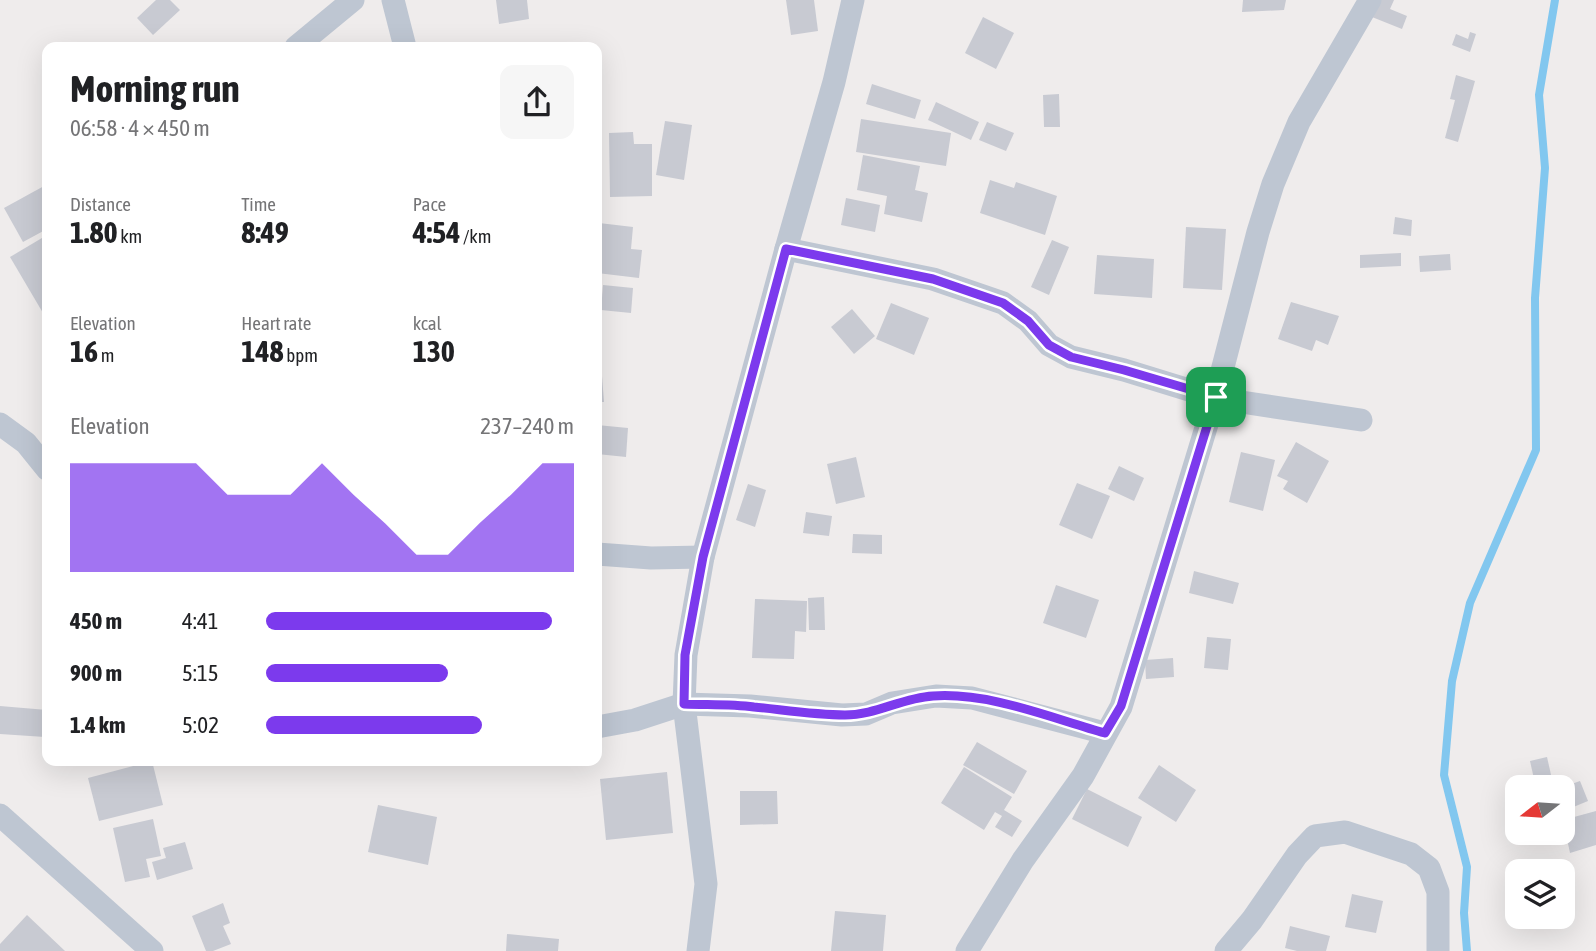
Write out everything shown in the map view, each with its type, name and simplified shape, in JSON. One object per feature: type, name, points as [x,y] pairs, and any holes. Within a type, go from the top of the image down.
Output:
[{"type":"street","points":[[302,42],[353,0]]},
{"type":"street","points":[[393,0],[404,42]]},
{"type":"street","points":[[698,951],[706,884],[684,704],[685,655],[703,557],[834,82],[853,0]]},
{"type":"street","points":[[967,951],[1023,860],[1083,776],[1121,706],[1216,397],[1273,184],[1299,122],[1370,0]]},
{"type":"street","points":[[786,249],[933,279],[1003,303],[1028,321],[1049,345],[1071,357],[1216,397],[1361,420]]},
{"type":"street","points":[[0,424],[26,443],[42,463]]},
{"type":"street","points":[[602,554],[651,558],[703,557]]},
{"type":"street","points":[[602,726],[635,720],[684,704],[750,706],[842,715],[866,714],[892,703],[936,696],[972,698],[1105,733]]},
{"type":"street","points":[[0,815],[152,951]]},
{"type":"street","points":[[1226,951],[1252,920],[1297,855],[1315,836],[1345,831],[1411,854],[1429,868],[1438,892],[1438,951]]},
{"type":"building","points":[[156,0],[170,0],[180,10],[153,35],[137,18]]},
{"type":"building","points":[[496,0],[527,0],[529,19],[499,24]]},
{"type":"building","points":[[786,0],[814,0],[818,31],[791,35]]},
{"type":"building","points":[[1243,0],[1286,0],[1284,10],[1242,12]]},
{"type":"building","points":[[1379,0],[1394,0],[1390,9],[1407,16],[1402,29],[1372,17]]},
{"type":"building","points":[[983,17],[1014,33],[996,69],[965,53]]},
{"type":"building","points":[[1470,32],[1476,34],[1470,52],[1452,45],[1456,34],[1468,39]]},
{"type":"building","points":[[1456,75],[1475,81],[1458,142],[1445,138],[1455,100],[1450,99]]},
{"type":"building","points":[[872,84],[921,100],[915,119],[866,104]]},
{"type":"building","points":[[1059,94],[1060,127],[1044,127],[1043,95]]},
{"type":"building","points":[[936,102],[979,122],[971,140],[928,120]]},
{"type":"building","points":[[861,119],[951,133],[946,166],[856,152]]},
{"type":"building","points":[[665,121],[692,125],[684,180],[656,175]]},
{"type":"building","points":[[987,122],[1014,133],[1006,151],[979,140]]},
{"type":"building","points":[[633,132],[634,144],[652,144],[652,196],[610,197],[609,133]]},
{"type":"building","points":[[863,155],[920,166],[915,190],[928,193],[922,222],[884,214],[887,196],[857,190]]},
{"type":"building","points":[[990,180],[1014,188],[1016,182],[1057,196],[1045,235],[980,213]]},
{"type":"building","points":[[42,187],[42,232],[23,242],[4,208]]},
{"type":"building","points":[[846,198],[880,205],[875,232],[841,225]]},
{"type":"building","points":[[1395,217],[1412,220],[1411,236],[1393,234]]},
{"type":"building","points":[[602,223],[633,227],[631,249],[642,250],[639,278],[602,274]]},
{"type":"building","points":[[1186,227],[1226,229],[1222,290],[1183,288]]},
{"type":"building","points":[[42,238],[42,311],[10,257]]},
{"type":"building","points":[[1052,240],[1069,247],[1049,295],[1031,287]]},
{"type":"building","points":[[1401,253],[1401,266],[1360,268],[1360,255]]},
{"type":"building","points":[[1450,254],[1451,270],[1420,272],[1419,256]]},
{"type":"building","points":[[1097,255],[1154,259],[1152,298],[1094,294]]},
{"type":"building","points":[[603,285],[633,288],[631,313],[602,310]]},
{"type":"building","points":[[1291,302],[1339,316],[1328,345],[1316,340],[1312,351],[1278,339]]},
{"type":"building","points":[[891,303],[929,318],[914,355],[876,339]]},
{"type":"building","points":[[852,309],[875,336],[854,354],[831,327]]},
{"type":"building","points":[[602,425],[628,428],[626,457],[602,455]]},
{"type":"building","points":[[1296,442],[1329,461],[1307,503],[1283,489],[1288,481],[1277,476]]},
{"type":"building","points":[[1241,452],[1275,460],[1263,511],[1229,502]]},
{"type":"building","points":[[856,457],[865,497],[836,504],[827,464]]},
{"type":"building","points":[[1119,466],[1144,478],[1134,501],[1108,489]]},
{"type":"building","points":[[1077,483],[1110,496],[1092,539],[1059,525]]},
{"type":"building","points":[[748,484],[766,490],[755,527],[736,520]]},
{"type":"building","points":[[806,512],[832,516],[829,536],[803,533]]},
{"type":"building","points":[[853,534],[882,535],[882,554],[852,553]]},
{"type":"building","points":[[1194,571],[1239,583],[1233,604],[1189,593]]},
{"type":"building","points":[[1056,585],[1099,600],[1086,638],[1043,623]]},
{"type":"building","points":[[824,597],[825,630],[809,630],[808,598]]},
{"type":"building","points":[[755,599],[807,601],[806,632],[795,631],[794,659],[752,658]]},
{"type":"building","points":[[1207,637],[1231,639],[1228,670],[1204,668]]},
{"type":"building","points":[[1173,658],[1174,677],[1146,679],[1145,660]]},
{"type":"building","points":[[0,706],[42,710],[42,737],[0,734]]},
{"type":"building","points":[[977,742],[1027,771],[1014,794],[963,765]]},
{"type":"building","points":[[1547,757],[1551,775],[1533,775],[1530,761]]},
{"type":"building","points":[[1159,765],[1196,790],[1176,822],[1138,798]]},
{"type":"building","points":[[133,766],[153,766],[163,805],[99,821],[88,778]]},
{"type":"building","points":[[964,767],[1012,797],[1004,810],[1022,821],[1012,837],[995,827],[1002,816],[995,812],[984,830],[941,803]]},
{"type":"building","points":[[667,772],[673,833],[606,840],[600,779]]},
{"type":"building","points":[[1580,781],[1588,801],[1575,806],[1575,783]]},
{"type":"building","points":[[1087,789],[1142,817],[1128,847],[1072,819]]},
{"type":"building","points":[[740,791],[777,791],[778,824],[740,825]]},
{"type":"building","points":[[378,805],[437,817],[428,865],[368,852]]},
{"type":"building","points":[[1596,811],[1596,845],[1570,853],[1568,845],[1575,845],[1575,817]]},
{"type":"building","points":[[153,819],[161,856],[146,859],[150,877],[125,882],[113,828]]},
{"type":"building","points":[[185,842],[193,869],[157,880],[152,862],[166,858],[163,848]]},
{"type":"building","points":[[1352,894],[1383,901],[1376,933],[1345,927]]},
{"type":"building","points":[[223,903],[230,923],[223,926],[231,944],[206,951],[192,916]]},
{"type":"building","points":[[835,911],[886,915],[883,951],[831,951]]},
{"type":"building","points":[[27,915],[65,951],[0,951],[0,944]]},
{"type":"building","points":[[1290,926],[1330,936],[1326,951],[1297,951],[1285,948]]},
{"type":"building","points":[[507,934],[559,939],[558,951],[506,951]]},
{"type":"waterway","points":[[1467,951],[1464,913],[1467,867],[1444,775],[1452,681],[1470,603],[1536,450],[1535,298],[1545,168],[1539,95],[1555,0]]},
{"type":"route","points":[[786,249],[933,279],[1003,303],[1028,321],[1049,345],[1071,357],[1216,397],[1121,706],[1105,733],[1019,708],[972,698],[916,698],[892,703],[866,714],[842,715],[750,706],[684,704],[685,655],[703,557],[786,249]]}]
